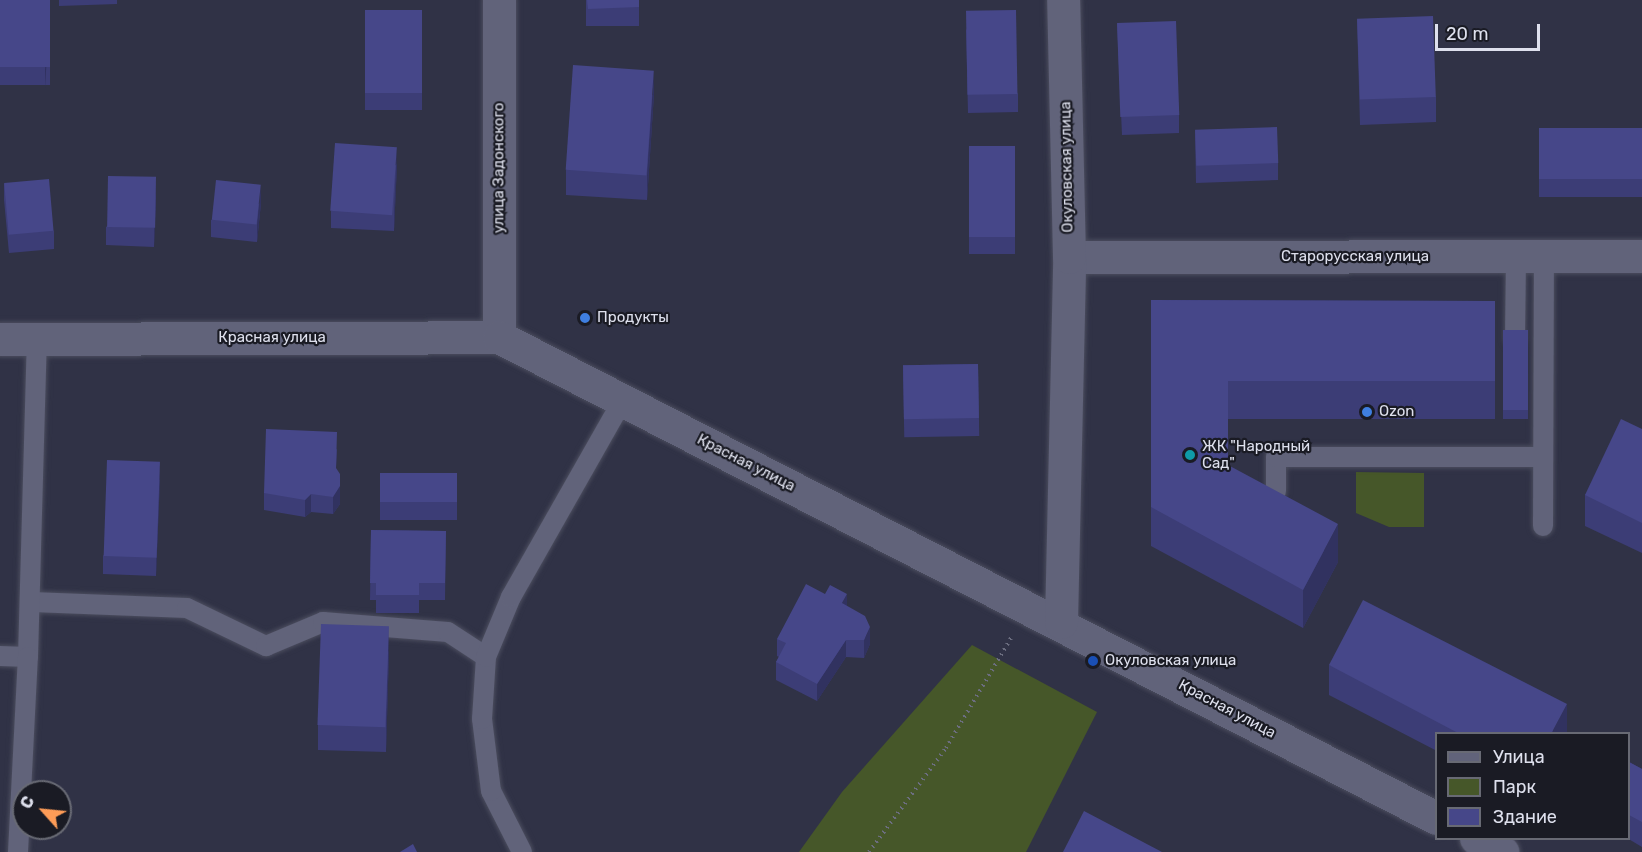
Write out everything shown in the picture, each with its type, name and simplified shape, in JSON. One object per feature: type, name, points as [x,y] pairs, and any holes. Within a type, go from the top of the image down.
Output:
[{"type":"street","name":"улица Задонского","points":[[498,337],[499,0]]},
{"type":"street","name":"Окуловская улица","points":[[1061,622],[1069,257],[1063,0]]},
{"type":"street","name":"Старорусская улица","points":[[1069,257],[1642,256]]},
{"type":"street","name":"Красная улица","points":[[0,339],[498,337],[1061,622],[1435,817]]},
{"type":"street","points":[[1480,840],[1502,852]]},
{"type":"lane","points":[[1515,339],[1530,256]]},
{"type":"lane","points":[[1530,256],[1544,457],[1543,526]]},
{"type":"lane","points":[[18,852],[32,602],[37,339]]},
{"type":"lane","points":[[522,852],[490,791],[482,719],[486,657],[511,597],[622,400]]},
{"type":"lane","points":[[1276,491],[1276,457],[1544,457]]},
{"type":"lane","points":[[32,602],[187,608],[266,645],[323,622],[448,632],[486,657]]},
{"type":"lane","points":[[0,656],[28,657]]},
{"type":"path","points":[[869,852],[946,748],[1030,607]]},
{"type":"green space","points":[[1356,472],[1424,473],[1424,527],[1389,527],[1356,513]]},
{"type":"green space","points":[[972,645],[1097,712],[1026,852],[799,852],[842,792]]},
{"type":"building","points":[[0,0],[50,0],[50,67],[0,67]]},
{"type":"building","points":[[587,0],[639,0],[639,7],[588,9]]},
{"type":"building","points":[[365,10],[422,10],[422,93],[365,93]]},
{"type":"building","points":[[1016,10],[1017,94],[967,95],[966,11]]},
{"type":"building","points":[[1433,16],[1436,97],[1360,100],[1357,19]]},
{"type":"building","points":[[1176,21],[1179,115],[1120,117],[1117,23]]},
{"type":"building","points":[[573,65],[654,71],[646,175],[566,170]]},
{"type":"building","points":[[1277,127],[1278,163],[1196,166],[1195,130]]},
{"type":"building","points":[[1539,128],[1642,128],[1642,179],[1539,179]]},
{"type":"building","points":[[335,143],[397,147],[392,215],[330,211]]},
{"type":"building","points":[[969,146],[1015,146],[1015,237],[969,237]]},
{"type":"building","points":[[108,176],[156,177],[155,228],[107,227]]},
{"type":"building","points":[[49,179],[54,231],[9,235],[4,183]]},
{"type":"building","points":[[216,180],[261,185],[257,224],[212,220]]},
{"type":"building","name":"ЖК \"Народный Сад\"","points":[[1151,300],[1495,301],[1495,381],[1228,381],[1228,465],[1338,524],[1303,590],[1151,507]]},
{"type":"building","points":[[1503,330],[1528,330],[1528,410],[1503,410]]},
{"type":"building","points":[[978,364],[979,418],[904,419],[903,365]]},
{"type":"building","points":[[1621,419],[1642,429],[1642,523],[1585,495]]},
{"type":"building","points":[[266,429],[337,432],[336,468],[340,474],[340,486],[333,497],[311,494],[305,500],[264,493]]},
{"type":"building","points":[[107,460],[160,462],[157,558],[104,556]]},
{"type":"building","points":[[380,473],[457,473],[457,502],[380,502]]},
{"type":"building","points":[[371,530],[446,531],[445,583],[419,583],[419,595],[376,595],[376,583],[370,583]]},
{"type":"building","points":[[806,584],[825,594],[830,585],[847,594],[842,603],[865,616],[870,627],[864,640],[846,640],[817,684],[776,662],[786,643],[777,639]]},
{"type":"building","points":[[1363,600],[1567,704],[1552,732],[1456,732],[1329,665]]},
{"type":"building","points":[[321,624],[389,626],[385,727],[317,725]]},
{"type":"building","points":[[1630,763],[1642,769],[1642,822],[1630,816]]},
{"type":"building","points":[[1084,811],[1162,852],[1063,852]]},
{"type":"building","points":[[413,844],[417,852],[400,852]]},
{"type":"place","name":"Продукты","points":[[585,318]]},
{"type":"place","name":"Ozon","points":[[1367,412]]},
{"type":"place","name":"ЖК \"Народный Сад\"","points":[[1190,455]]},
{"type":"place","name":"Окуловская улица","points":[[1093,661]]}]
